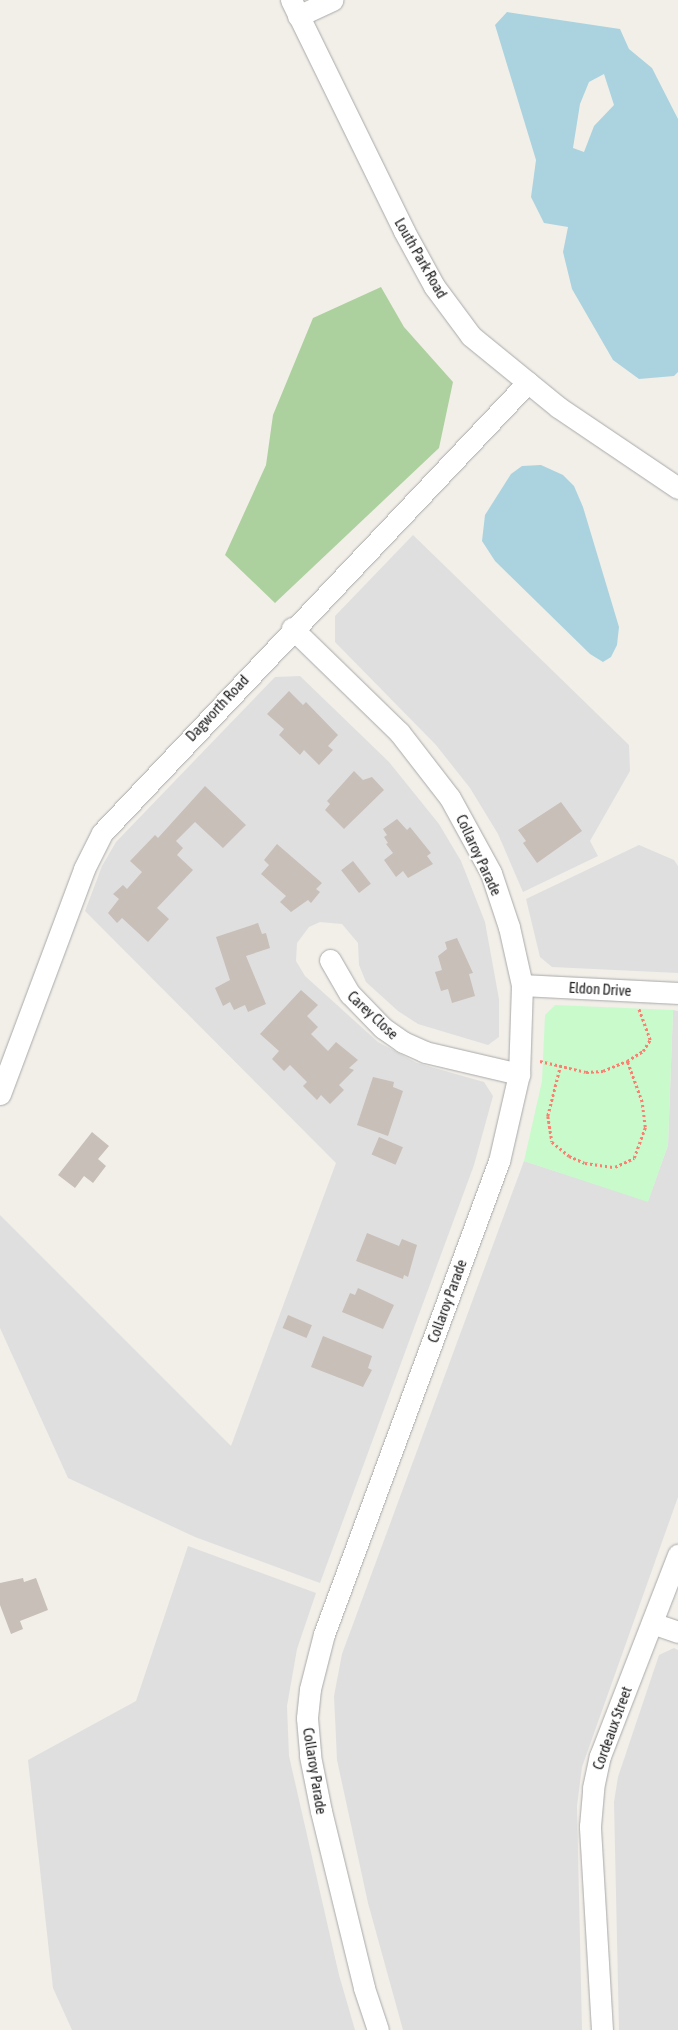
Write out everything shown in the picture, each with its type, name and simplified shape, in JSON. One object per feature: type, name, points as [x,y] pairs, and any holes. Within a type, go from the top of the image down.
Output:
[{"type":"street","points":[[295,8],[332,0]]},
{"type":"street","name":"Louth Park Road","points":[[295,8],[382,188],[434,286],[471,336],[558,406],[678,488]]},
{"type":"street","name":"Dagworth Road","points":[[0,1094],[84,869],[102,833],[292,628],[528,382]]},
{"type":"street","name":"Collaroy Parade","points":[[292,628],[399,732],[461,814],[479,847],[500,900],[522,985],[519,1074],[499,1161],[324,1634],[310,1689],[307,1718],[310,1756],[321,1811],[364,1988],[378,2030]]},
{"type":"street","name":"Carey Close","points":[[330,960],[350,994],[383,1028],[403,1042],[425,1052],[519,1074]]},
{"type":"street","name":"Eldon Drive","points":[[522,985],[678,993]]},
{"type":"street","name":"Cordeaux Street","points":[[602,2030],[591,1804],[600,1756],[678,1554]]},
{"type":"street","points":[[652,1623],[678,1632]]},
{"type":"path","points":[[540,1061],[595,1072],[627,1061],[643,1051],[650,1040],[640,1019],[638,1005]]},
{"type":"path","points":[[561,1065],[548,1116],[552,1142],[569,1156],[585,1164],[615,1167],[634,1158],[646,1127],[642,1102],[627,1061]]},
{"type":"shaded area","points":[[413,535],[629,745],[630,771],[590,841],[598,856],[523,892],[498,834],[470,788],[436,745],[335,642],[335,616]]},
{"type":"shaded area","points":[[300,676],[389,762],[439,824],[461,861],[485,922],[499,999],[499,1037],[488,1045],[418,1024],[398,1011],[366,982],[359,965],[358,943],[342,924],[320,922],[309,927],[297,943],[296,961],[305,976],[378,1042],[417,1063],[484,1082],[493,1096],[474,1165],[320,1583],[195,1537],[68,1478],[0,1328],[0,1215],[231,1446],[336,1163],[85,911],[102,866],[116,842],[275,677]]},
{"type":"shaded area","points":[[639,845],[674,860],[678,866],[678,973],[552,967],[540,957],[526,899]]},
{"type":"shaded area","points":[[673,1010],[678,1011],[678,1497],[582,1767],[577,1806],[582,2030],[403,2030],[368,1903],[337,1760],[334,1696],[342,1654],[524,1161],[648,1201],[668,1145]]},
{"type":"shaded area","points":[[188,1546],[316,1593],[297,1649],[287,1706],[289,1756],[339,1975],[355,2030],[72,2030],[53,1988],[28,1760],[136,1701]]},
{"type":"shaded area","points":[[674,1648],[678,1650],[678,2030],[619,2030],[614,1802],[618,1777],[659,1655]]},
{"type":"green space","points":[[381,287],[404,327],[453,382],[439,448],[275,603],[225,555],[266,465],[273,415],[313,318]]},
{"type":"green space","points":[[555,1005],[673,1010],[668,1145],[648,1202],[524,1161],[542,1081],[545,1015]]},
{"type":"water","points":[[507,12],[620,29],[629,49],[652,68],[678,119],[678,372],[674,376],[639,379],[613,360],[572,289],[563,252],[568,227],[544,223],[531,197],[536,160],[495,25]],"holes":[[[604,74],[614,105],[594,126],[584,152],[573,148],[580,104],[589,82]]]},
{"type":"water","points":[[541,465],[563,475],[574,486],[583,507],[619,627],[617,645],[611,657],[603,662],[590,654],[495,561],[482,541],[485,515],[511,474],[522,466]]},
{"type":"building","points":[[289,691],[303,705],[306,702],[338,735],[328,746],[333,750],[319,765],[304,750],[300,755],[279,735],[284,729],[267,714]]},
{"type":"building","points":[[354,771],[363,780],[372,777],[384,790],[344,829],[325,810],[330,804],[327,801]]},
{"type":"building","points":[[205,786],[246,825],[223,848],[195,822],[176,841],[183,848],[177,855],[193,870],[157,908],[169,919],[148,942],[122,918],[117,923],[108,913],[119,899],[113,894],[123,885],[127,889],[142,872],[130,861],[155,835],[158,838]]},
{"type":"building","points":[[561,802],[582,831],[537,863],[523,843],[526,841],[518,830]]},
{"type":"building","points":[[397,819],[407,830],[410,827],[431,853],[427,856],[433,864],[408,878],[403,871],[396,877],[384,860],[393,853],[386,844],[388,843],[384,837],[387,835],[383,829]]},
{"type":"building","points":[[277,844],[322,883],[316,889],[320,892],[311,903],[308,900],[291,912],[280,902],[286,896],[261,874],[269,865],[264,860]]},
{"type":"building","points":[[353,861],[371,884],[359,893],[341,870]]},
{"type":"building","points":[[258,923],[262,934],[266,933],[270,948],[246,956],[266,1004],[248,1012],[245,1005],[234,1010],[230,1002],[223,1006],[215,988],[230,980],[216,937]]},
{"type":"building","points":[[457,938],[473,973],[469,974],[475,996],[452,1003],[448,989],[441,991],[435,972],[442,970],[438,956],[447,949],[445,942]]},
{"type":"building","points":[[301,990],[318,1005],[307,1016],[318,1027],[311,1034],[328,1051],[336,1042],[358,1060],[349,1068],[354,1070],[339,1085],[344,1090],[330,1104],[321,1095],[317,1100],[303,1086],[307,1082],[290,1065],[284,1071],[272,1059],[279,1051],[260,1034]]},
{"type":"building","points":[[373,1077],[394,1082],[393,1087],[403,1091],[388,1136],[357,1125]]},
{"type":"building","points":[[92,1132],[109,1146],[98,1159],[106,1166],[93,1183],[84,1176],[75,1188],[58,1175]]},
{"type":"building","points":[[379,1137],[403,1147],[396,1165],[372,1154]]},
{"type":"building","points":[[367,1233],[399,1246],[402,1239],[417,1245],[408,1277],[404,1275],[403,1279],[356,1261]]},
{"type":"building","points":[[358,1288],[394,1305],[383,1329],[342,1312],[350,1293],[355,1295]]},
{"type":"building","points":[[288,1315],[312,1325],[306,1338],[283,1328]]},
{"type":"building","points":[[323,1336],[372,1356],[368,1368],[372,1370],[363,1387],[311,1367]]},
{"type":"building","points":[[23,1578],[24,1582],[36,1578],[48,1610],[20,1621],[23,1629],[11,1634],[0,1605],[0,1583]]}]
